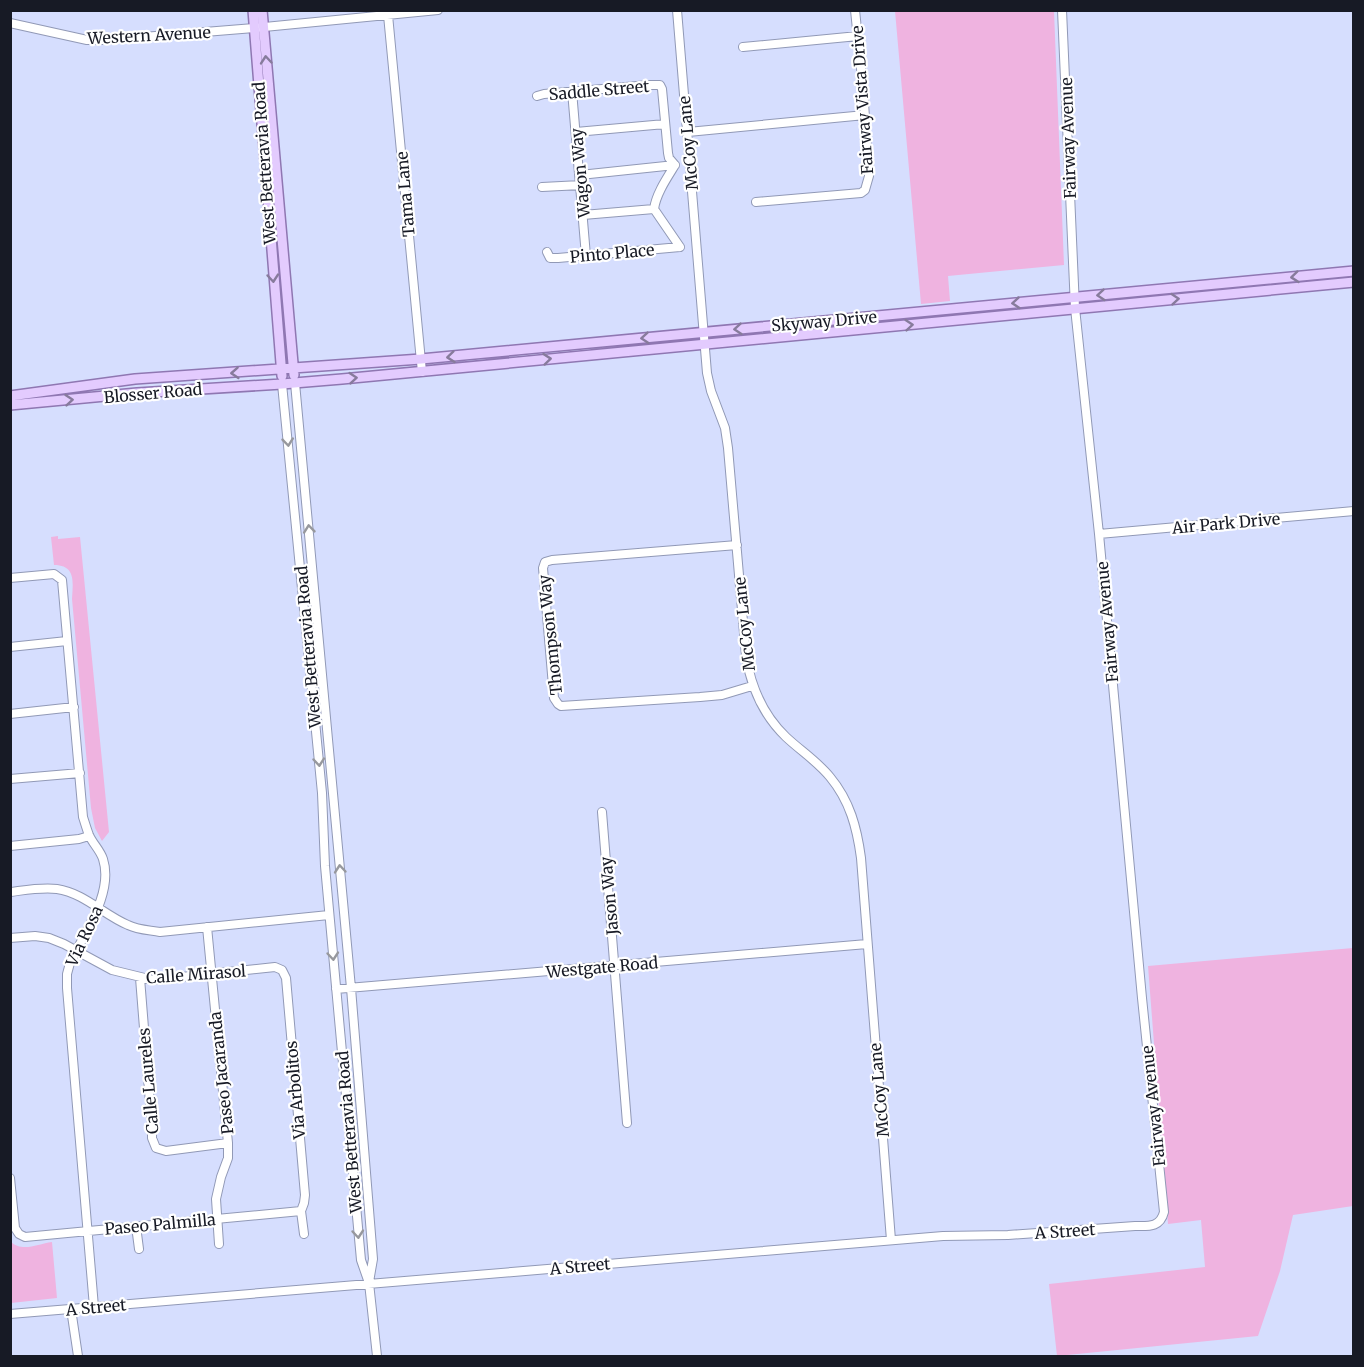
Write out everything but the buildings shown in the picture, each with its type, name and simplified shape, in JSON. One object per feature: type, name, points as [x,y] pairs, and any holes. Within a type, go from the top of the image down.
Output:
[{"type":"main road","name":"West Betteravia Road","points":[[253,10],[259,28],[295,383]]},
{"type":"main road","name":"West Betteravia Road","points":[[262,10],[259,28],[282,384]]},
{"type":"main road","name":"Skyway Drive","points":[[294,369],[1353,271]]},
{"type":"main road","name":"Skyway Drive","points":[[295,383],[1353,282]]},
{"type":"main road","name":"Blosser Road","points":[[10,396],[135,379],[294,369]]},
{"type":"main road","name":"Blosser Road","points":[[10,405],[137,393],[295,383]]},
{"type":"street","name":"Western Avenue","points":[[10,23],[87,40],[106,40],[259,28],[438,10]]},
{"type":"street","name":"McCoy Lane","points":[[677,10],[707,373],[725,428],[746,656],[752,686],[764,710],[786,737],[814,760],[831,778],[850,807],[855,826],[861,858],[891,1240]]},
{"type":"street","name":"Fairway Vista Drive","points":[[756,202],[861,193],[865,190],[869,176],[855,10]]},
{"type":"street","name":"Fairway Avenue","points":[[1062,10],[1074,297],[1164,1212],[1157,1224],[1150,1226]]},
{"type":"street","name":"Tama Lane","points":[[388,15],[422,372]]},
{"type":"street","points":[[742,47],[858,36]]},
{"type":"street","name":"Saddle Street","points":[[537,96],[650,85],[660,86],[665,124]]},
{"type":"street","name":"Wagon Way","points":[[572,92],[586,256]]},
{"type":"street","points":[[688,132],[865,114]]},
{"type":"street","points":[[576,132],[665,124],[669,158],[675,165]]},
{"type":"street","points":[[580,175],[675,165]]},
{"type":"street","points":[[583,215],[654,209],[660,191],[675,165]]},
{"type":"street","points":[[542,188],[581,185]]},
{"type":"street","name":"Pinto Place","points":[[547,252],[550,258],[553,258],[680,247],[654,209]]},
{"type":"street","name":"West Betteravia Road","points":[[295,383],[351,988],[373,1259],[369,1283]]},
{"type":"street","name":"West Betteravia Road","points":[[282,384],[322,793],[329,915],[361,1260],[369,1283],[377,1356]]},
{"type":"street","name":"Air Park Drive","points":[[1099,534],[1353,511]]},
{"type":"street","name":"Thompson Way","points":[[736,545],[545,562],[543,568],[554,698],[561,706],[711,696],[752,686]]},
{"type":"street","name":"Via Rosa","points":[[10,578],[54,574],[62,579],[84,817],[89,836],[103,859],[105,871],[105,884],[98,907],[75,951],[67,974],[94,1307]]},
{"type":"street","points":[[10,647],[67,641]]},
{"type":"street","points":[[10,714],[74,707]]},
{"type":"street","points":[[10,779],[80,773]]},
{"type":"street","name":"Jason Way","points":[[603,812],[627,1123]]},
{"type":"street","points":[[10,846],[89,836]]},
{"type":"street","points":[[10,892],[35,889],[58,890],[85,899],[129,926],[160,932],[329,915]]},
{"type":"street","name":"Paseo Jacaranda","points":[[207,927],[228,1143],[228,1158],[216,1199],[219,1244]]},
{"type":"street","name":"Calle Mirasol","points":[[10,938],[35,936],[49,938],[112,970],[153,980],[275,967],[282,970]]},
{"type":"street","name":"Westgate Road","points":[[336,989],[867,944]]},
{"type":"street","name":"Via Arbolitos","points":[[282,970],[286,978],[305,1195],[301,1211],[304,1234]]},
{"type":"street","name":"Calle Laureles","points":[[140,978],[152,1138],[156,1148],[166,1150],[228,1143]]},
{"type":"street","name":"Paseo Palmilla","points":[[10,1178],[15,1228],[25,1237],[301,1211]]},
{"type":"street","points":[[136,1226],[139,1249]]},
{"type":"street","name":"A Street","points":[[10,1314],[891,1240],[1150,1226]]},
{"type":"street","points":[[71,1309],[78,1356]]},
{"type":"shaded area","points":[[895,11],[1054,11],[1064,265],[948,276],[950,301],[921,304]]},
{"type":"shaded area","points":[[58,536],[58,539],[80,537],[109,832],[102,841],[95,828],[91,808],[72,599],[73,581],[70,571],[54,565],[51,537]]},
{"type":"shaded area","points":[[1353,948],[1353,1206],[1293,1215],[1280,1271],[1258,1336],[1057,1356],[1049,1284],[1205,1267],[1201,1220],[1168,1224],[1148,966]]},
{"type":"shaded area","points":[[10,1241],[15,1245],[25,1247],[52,1242],[57,1298],[11,1303]]}]
